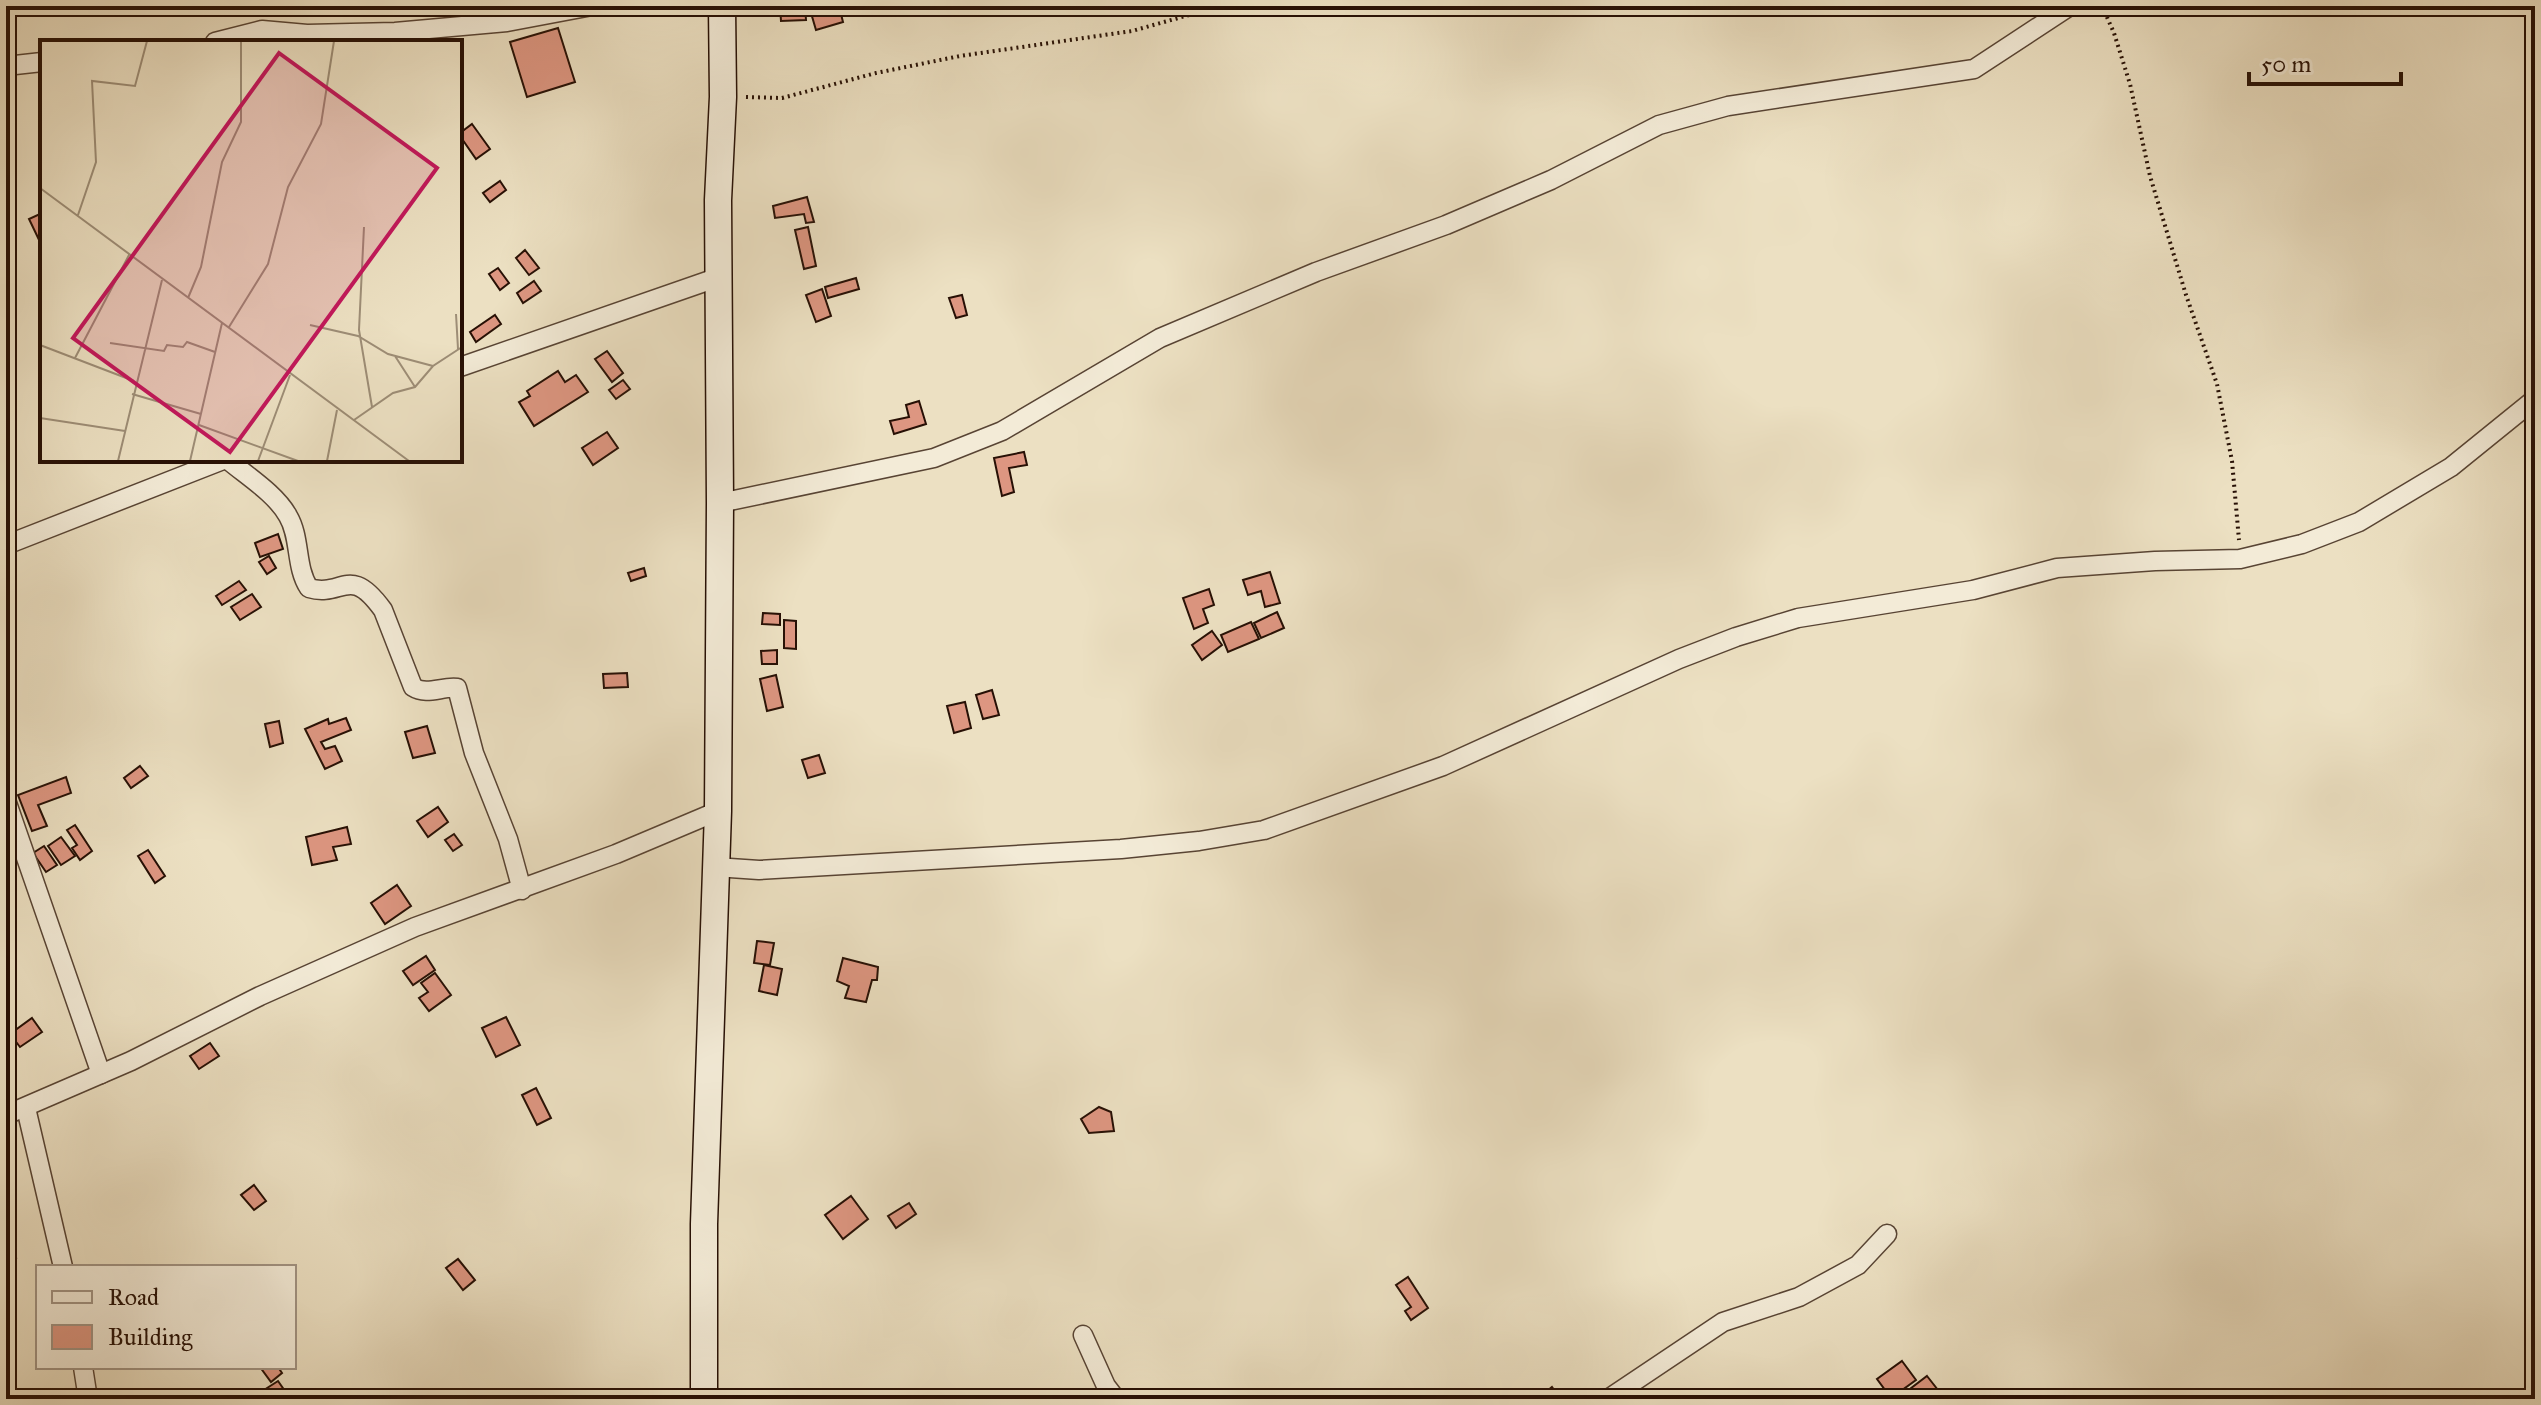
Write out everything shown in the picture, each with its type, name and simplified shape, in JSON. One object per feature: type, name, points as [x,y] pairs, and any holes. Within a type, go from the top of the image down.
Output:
[{"type":"main road","points":[[704,1399],[704,1224],[718,811],[718,200],[723,97],[722,6]]},
{"type":"street","points":[[223,40],[262,30],[307,34],[395,32],[507,22],[592,6]]},
{"type":"street","points":[[720,503],[947,453],[1028,417],[1160,338],[1303,277],[1472,214],[1551,180],[1659,125],[1728,106],[1974,69],[2070,6]]},
{"type":"street","points":[[6,66],[40,62]]},
{"type":"street","points":[[462,366],[719,277]]},
{"type":"street","points":[[715,867],[759,870],[1121,849],[1264,830],[1443,766],[1679,659],[1798,618],[1973,590],[2057,568],[2240,559],[2302,544],[2359,522],[2451,467],[2535,399]]},
{"type":"street","points":[[7,543],[221,462]]},
{"type":"street","points":[[229,462],[257,483],[288,515],[297,542],[302,578],[309,588],[317,590],[345,583],[355,584],[376,600],[383,610],[413,687],[425,692],[457,688],[474,753],[508,839],[522,890]]},
{"type":"street","points":[[6,800],[101,1074]]},
{"type":"street","points":[[6,1115],[101,1074],[260,996],[415,927],[522,890],[718,811]]},
{"type":"street","points":[[26,1108],[63,1265]]},
{"type":"street","points":[[1608,1399],[1723,1322],[1799,1297],[1850,1270],[1872,1253],[1887,1234]]},
{"type":"street","points":[[1083,1335],[1106,1386],[1116,1399]]},
{"type":"street","points":[[83,1369],[88,1399]]},
{"type":"path","points":[[723,97],[782,98],[876,73],[960,56],[1132,31],[1212,6]]},
{"type":"path","points":[[2102,6],[2130,84],[2159,206],[2217,384],[2232,461],[2240,559]]},
{"type":"building","points":[[780,6],[805,6],[806,20],[781,21]]},
{"type":"building","points":[[839,6],[843,22],[816,30],[811,13]]},
{"type":"building","points":[[558,28],[575,82],[527,97],[510,42]]},
{"type":"building","points":[[472,124],[490,149],[476,159],[462,139],[462,132]]},
{"type":"building","points":[[500,181],[506,190],[490,202],[483,193]]},
{"type":"building","points":[[807,197],[814,222],[806,223],[804,214],[775,218],[773,206]]},
{"type":"building","points":[[40,214],[40,242],[29,219]]},
{"type":"building","points":[[808,227],[816,266],[804,269],[795,230]]},
{"type":"building","points":[[525,250],[539,268],[529,275],[516,258]]},
{"type":"building","points":[[498,268],[509,283],[500,290],[489,274]]},
{"type":"building","points":[[856,278],[859,289],[828,298],[825,287]]},
{"type":"building","points":[[534,281],[541,291],[523,303],[517,293]]},
{"type":"building","points":[[822,289],[831,316],[816,322],[806,295]]},
{"type":"building","points":[[962,295],[967,315],[956,318],[949,298]]},
{"type":"building","points":[[495,315],[501,324],[476,342],[470,332]]},
{"type":"building","points":[[607,351],[623,373],[612,382],[595,359]]},
{"type":"building","points":[[558,371],[565,382],[576,375],[588,392],[534,426],[519,402],[530,396],[527,391]]},
{"type":"building","points":[[623,380],[630,389],[616,399],[609,390]]},
{"type":"building","points":[[919,401],[926,424],[894,434],[890,421],[909,417],[906,405]]},
{"type":"building","points":[[607,432],[618,448],[593,465],[582,448]]},
{"type":"building","points":[[1024,452],[1027,465],[1009,468],[1014,492],[1002,496],[994,458]]},
{"type":"building","points":[[278,534],[283,549],[260,557],[255,543]]},
{"type":"building","points":[[269,556],[276,568],[267,574],[259,562]]},
{"type":"building","points":[[644,568],[646,576],[631,581],[628,573]]},
{"type":"building","points":[[1270,572],[1280,603],[1265,607],[1261,591],[1248,595],[1243,580]]},
{"type":"building","points":[[239,581],[246,590],[222,605],[216,596]]},
{"type":"building","points":[[1209,589],[1214,605],[1203,609],[1208,623],[1194,629],[1183,598]]},
{"type":"building","points":[[252,594],[261,607],[240,620],[231,607]]},
{"type":"building","points":[[1277,612],[1284,628],[1261,638],[1254,623]]},
{"type":"building","points":[[763,613],[780,614],[780,625],[762,624]]},
{"type":"building","points":[[784,620],[796,621],[796,649],[784,648]]},
{"type":"building","points":[[1251,622],[1259,639],[1228,652],[1221,635]]},
{"type":"building","points":[[1212,631],[1222,645],[1202,660],[1192,645]]},
{"type":"building","points":[[777,650],[777,664],[762,664],[761,651]]},
{"type":"building","points":[[627,673],[628,687],[604,688],[603,674]]},
{"type":"building","points":[[776,675],[783,707],[767,711],[760,679]]},
{"type":"building","points":[[992,690],[999,715],[983,719],[976,695]]},
{"type":"building","points":[[965,702],[971,728],[954,733],[947,706]]},
{"type":"building","points":[[346,718],[351,730],[321,742],[325,749],[335,746],[342,761],[325,769],[305,729],[328,719],[329,724]]},
{"type":"building","points":[[279,721],[283,743],[270,747],[265,724]]},
{"type":"building","points":[[427,726],[435,753],[413,758],[405,732]]},
{"type":"building","points":[[819,755],[825,773],[808,778],[802,760]]},
{"type":"building","points":[[140,766],[148,776],[131,788],[124,778]]},
{"type":"building","points":[[66,777],[71,793],[38,805],[47,826],[32,831],[18,795]]},
{"type":"building","points":[[438,807],[448,822],[428,837],[417,821]]},
{"type":"building","points":[[75,825],[92,851],[80,860],[72,848],[77,845],[67,830]]},
{"type":"building","points":[[347,827],[351,844],[333,847],[337,860],[312,865],[306,837]]},
{"type":"building","points":[[454,834],[462,845],[453,851],[445,840]]},
{"type":"building","points":[[61,837],[75,856],[61,865],[48,846]]},
{"type":"building","points":[[44,846],[57,865],[46,872],[33,853]]},
{"type":"building","points":[[148,850],[165,876],[155,883],[138,856]]},
{"type":"building","points":[[397,885],[411,906],[385,924],[371,903]]},
{"type":"building","points":[[757,941],[774,943],[770,965],[754,963]]},
{"type":"building","points":[[426,956],[435,970],[413,985],[403,971]]},
{"type":"building","points":[[843,958],[878,967],[877,980],[872,980],[866,1002],[845,998],[849,986],[837,981]]},
{"type":"building","points":[[764,965],[782,969],[777,995],[759,991]]},
{"type":"building","points":[[435,973],[451,995],[429,1011],[419,998],[428,992],[421,983]]},
{"type":"building","points":[[506,1017],[520,1045],[496,1057],[482,1028]]},
{"type":"building","points":[[32,1018],[42,1032],[20,1047],[10,1034]]},
{"type":"building","points":[[210,1043],[219,1056],[199,1069],[190,1056]]},
{"type":"building","points":[[536,1088],[551,1118],[537,1125],[522,1095]]},
{"type":"building","points":[[1099,1107],[1111,1112],[1114,1131],[1089,1133],[1081,1119]]},
{"type":"building","points":[[254,1185],[266,1201],[254,1210],[241,1195]]},
{"type":"building","points":[[851,1196],[868,1219],[843,1239],[825,1215]]},
{"type":"building","points":[[909,1203],[916,1214],[896,1228],[888,1216]]},
{"type":"building","points":[[6,1247],[16,1258],[6,1265]]},
{"type":"building","points":[[458,1259],[475,1280],[463,1290],[446,1268]]},
{"type":"building","points":[[1408,1277],[1428,1308],[1411,1320],[1405,1311],[1411,1307],[1396,1285]]},
{"type":"building","points":[[1902,1361],[1916,1380],[1891,1398],[1877,1379]]},
{"type":"building","points":[[261,1369],[279,1369],[282,1373],[271,1382]]},
{"type":"building","points":[[1927,1376],[1945,1399],[1898,1398]]},
{"type":"building","points":[[278,1381],[287,1394],[279,1399],[270,1399],[264,1390]]},
{"type":"building","points":[[1552,1387],[1561,1399],[1543,1399],[1541,1396]]}]
